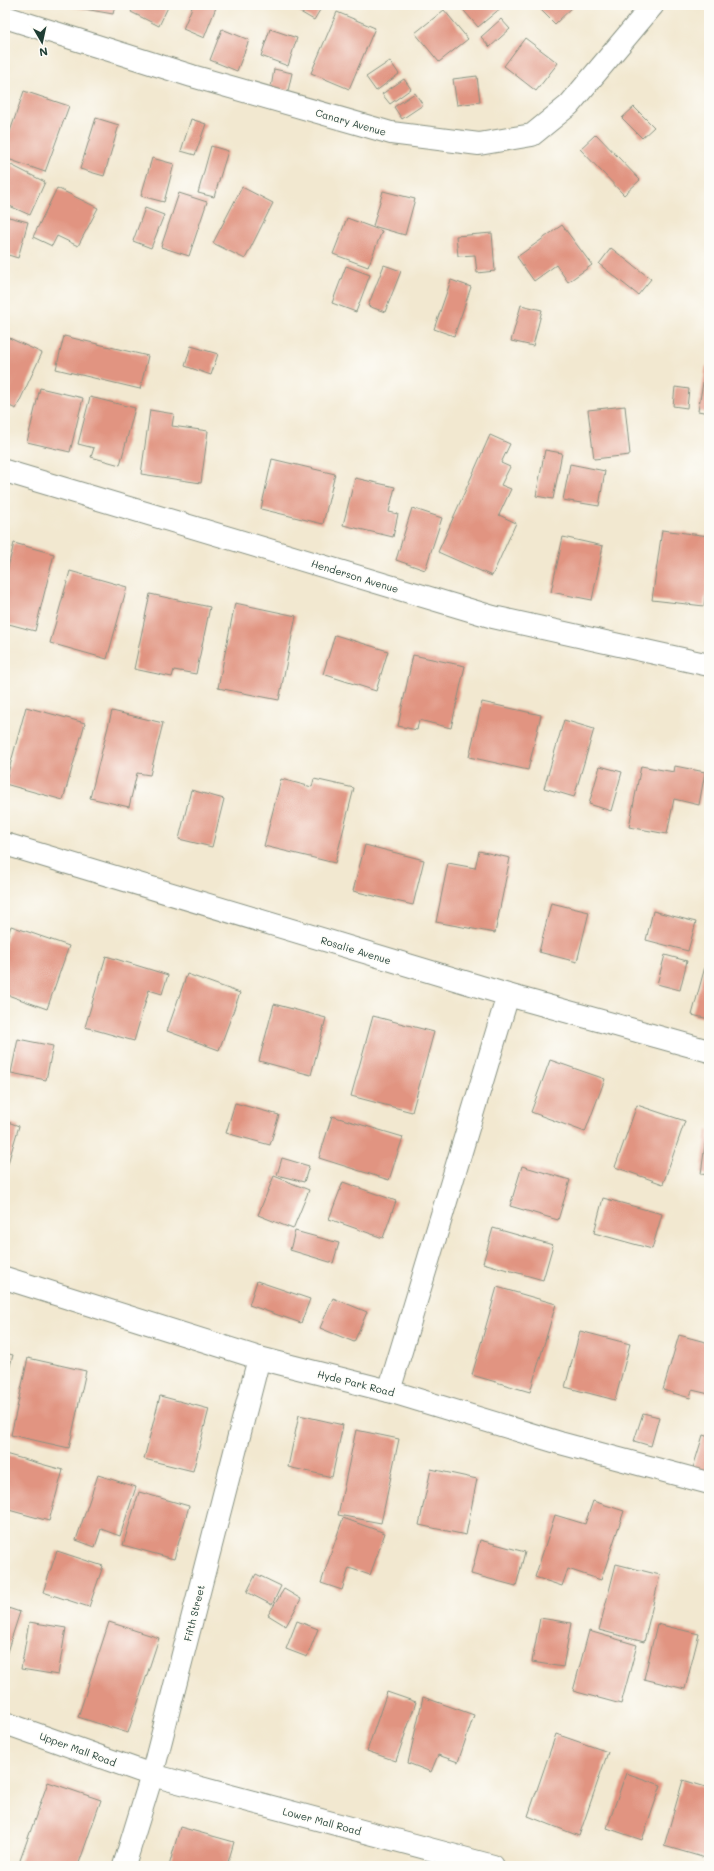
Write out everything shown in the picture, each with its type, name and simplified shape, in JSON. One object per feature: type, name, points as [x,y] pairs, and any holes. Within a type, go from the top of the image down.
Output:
[{"type":"street","name":"Canary Avenue","points":[[5,17],[192,76],[391,133],[479,144],[532,135],[569,105],[653,5]]},
{"type":"street","name":"Henderson Avenue","points":[[5,471],[493,617],[709,665]]},
{"type":"street","name":"Rosalie Avenue","points":[[5,844],[508,995],[709,1051]]},
{"type":"street","points":[[389,1391],[508,995]]},
{"type":"street","name":"Hyde Park Road","points":[[5,1278],[259,1358],[389,1391],[560,1443],[709,1483]]},
{"type":"street","name":"Fifth Street","points":[[124,1866],[152,1775],[259,1358]]},
{"type":"street","name":"Upper Mall Road","points":[[5,1723],[152,1775]]},
{"type":"street","name":"Lower Mall Road","points":[[152,1775],[493,1866]]},
{"type":"building","points":[[73,5],[115,5],[113,14],[73,7]]},
{"type":"building","points":[[135,5],[169,5],[159,26],[131,12]]},
{"type":"building","points":[[193,5],[217,5],[204,38],[183,29]]},
{"type":"building","points":[[288,5],[323,5],[314,20]]},
{"type":"building","points":[[459,5],[501,5],[502,7],[478,27]]},
{"type":"building","points":[[536,5],[575,5],[555,24]]},
{"type":"building","points":[[444,10],[468,39],[439,62],[415,33]]},
{"type":"building","points":[[337,12],[375,28],[349,89],[311,73]]},
{"type":"building","points":[[501,19],[510,29],[490,47],[481,37]]},
{"type":"building","points":[[222,29],[249,40],[237,71],[210,60]]},
{"type":"building","points":[[270,29],[297,38],[288,66],[261,56]]},
{"type":"building","points":[[525,38],[558,63],[536,91],[504,66]]},
{"type":"building","points":[[390,61],[399,74],[376,91],[366,77]]},
{"type":"building","points":[[274,69],[292,73],[288,91],[271,88]]},
{"type":"building","points":[[477,76],[480,102],[457,105],[453,79]]},
{"type":"building","points":[[404,79],[411,89],[390,104],[382,94]]},
{"type":"building","points":[[24,91],[69,106],[45,172],[5,158],[5,146]]},
{"type":"building","points":[[415,93],[423,105],[402,119],[394,107]]},
{"type":"building","points":[[634,107],[654,127],[642,138],[622,118]]},
{"type":"building","points":[[96,118],[119,125],[104,176],[80,169]]},
{"type":"building","points":[[191,119],[206,124],[195,155],[181,151]]},
{"type":"building","points":[[596,134],[640,180],[624,195],[580,149]]},
{"type":"building","points":[[211,146],[228,151],[214,197],[198,193]]},
{"type":"building","points":[[152,158],[174,164],[164,202],[141,196]]},
{"type":"building","points":[[11,165],[45,182],[30,215],[5,204],[5,178]]},
{"type":"building","points":[[242,187],[273,203],[245,259],[213,243]]},
{"type":"building","points":[[57,188],[98,208],[78,246],[57,236],[52,246],[33,237]]},
{"type":"building","points":[[383,191],[415,199],[405,235],[373,226]]},
{"type":"building","points":[[179,193],[207,202],[189,256],[161,247]]},
{"type":"building","points":[[145,208],[164,215],[151,248],[133,241]]},
{"type":"building","points":[[5,216],[28,222],[18,258],[5,254]]},
{"type":"building","points":[[347,218],[382,231],[368,267],[333,254]]},
{"type":"building","points":[[562,225],[592,265],[568,282],[556,265],[534,281],[517,257]]},
{"type":"building","points":[[492,233],[495,271],[477,273],[475,255],[458,256],[456,236]]},
{"type":"building","points":[[611,248],[651,279],[638,295],[599,264]]},
{"type":"building","points":[[384,265],[401,271],[385,312],[368,306]]},
{"type":"building","points":[[346,266],[370,275],[356,312],[332,303]]},
{"type":"building","points":[[451,280],[471,287],[454,336],[434,329]]},
{"type":"building","points":[[521,305],[542,310],[533,346],[511,341]]},
{"type":"building","points":[[5,336],[42,353],[16,409],[5,404]]},
{"type":"building","points":[[64,336],[148,356],[140,389],[56,369]]},
{"type":"building","points":[[191,346],[218,354],[211,375],[185,366]]},
{"type":"building","points":[[706,366],[709,367],[709,413],[698,411]]},
{"type":"building","points":[[675,387],[689,389],[687,408],[673,406]]},
{"type":"building","points":[[40,388],[83,398],[70,452],[27,442]]},
{"type":"building","points":[[90,397],[135,408],[120,465],[91,457],[94,448],[78,444]]},
{"type":"building","points":[[625,406],[630,455],[594,459],[588,410]]},
{"type":"building","points":[[150,410],[174,414],[172,426],[208,431],[201,483],[141,474]]},
{"type":"building","points":[[490,435],[510,444],[501,463],[510,467],[501,485],[511,489],[499,515],[516,523],[492,576],[438,552]]},
{"type":"building","points":[[545,450],[562,453],[553,499],[536,496]]},
{"type":"building","points":[[272,459],[335,474],[323,524],[261,509]]},
{"type":"building","points":[[570,464],[605,471],[599,506],[563,500]]},
{"type":"building","points":[[355,478],[395,487],[389,512],[398,514],[393,537],[343,525]]},
{"type":"building","points":[[412,508],[442,518],[425,570],[396,560]]},
{"type":"building","points":[[662,530],[709,536],[709,566],[704,606],[652,600]]},
{"type":"building","points":[[563,537],[603,546],[592,600],[551,592]]},
{"type":"building","points":[[14,543],[54,554],[35,631],[5,623],[5,579]]},
{"type":"building","points":[[70,571],[127,587],[107,659],[50,643]]},
{"type":"building","points":[[150,594],[210,607],[196,674],[174,670],[172,677],[134,669]]},
{"type":"building","points":[[235,603],[296,616],[279,700],[218,688]]},
{"type":"building","points":[[335,635],[388,651],[376,691],[323,674]]},
{"type":"building","points":[[413,655],[465,666],[451,728],[419,720],[417,730],[398,726]]},
{"type":"building","points":[[482,702],[541,715],[528,770],[469,757]]},
{"type":"building","points":[[26,707],[85,723],[63,800],[5,784]]},
{"type":"building","points":[[112,711],[163,723],[150,775],[137,773],[129,807],[90,798]]},
{"type":"building","points":[[564,720],[594,729],[574,797],[544,788]]},
{"type":"building","points":[[600,766],[622,772],[611,811],[589,804]]},
{"type":"building","points":[[641,766],[674,772],[675,766],[705,772],[699,805],[674,799],[667,834],[629,827]]},
{"type":"building","points":[[281,779],[312,787],[314,779],[354,788],[335,863],[264,846]]},
{"type":"building","points":[[191,790],[224,799],[212,847],[179,839]]},
{"type":"building","points":[[365,845],[424,860],[413,905],[353,891]]},
{"type":"building","points":[[479,851],[510,858],[495,933],[436,922],[448,863],[475,868]]},
{"type":"building","points":[[551,903],[589,912],[577,962],[539,952]]},
{"type":"building","points":[[653,911],[696,922],[688,951],[646,940]]},
{"type":"building","points":[[11,926],[69,946],[47,1009],[5,994],[5,943]]},
{"type":"building","points":[[665,955],[687,961],[680,990],[657,984]]},
{"type":"building","points":[[106,956],[168,975],[162,994],[149,990],[134,1041],[85,1027]]},
{"type":"building","points":[[706,963],[709,963],[709,1019],[692,1015]]},
{"type":"building","points":[[187,974],[240,993],[219,1050],[167,1031]]},
{"type":"building","points":[[274,1004],[326,1018],[311,1075],[259,1061]]},
{"type":"building","points":[[373,1016],[434,1032],[412,1112],[351,1096]]},
{"type":"building","points":[[18,1039],[53,1046],[46,1080],[11,1073]]},
{"type":"building","points":[[550,1060],[605,1079],[585,1132],[531,1112]]},
{"type":"building","points":[[235,1103],[279,1115],[270,1145],[226,1133]]},
{"type":"building","points":[[637,1105],[685,1121],[663,1184],[615,1167]]},
{"type":"building","points":[[332,1116],[403,1137],[389,1180],[319,1158]]},
{"type":"building","points":[[5,1121],[19,1126],[5,1173]]},
{"type":"building","points":[[707,1130],[709,1130],[709,1175],[701,1174]]},
{"type":"building","points":[[282,1158],[309,1166],[304,1182],[277,1175]]},
{"type":"building","points":[[522,1166],[570,1180],[558,1220],[510,1206]]},
{"type":"building","points":[[274,1176],[309,1190],[293,1229],[258,1215]]},
{"type":"building","points":[[343,1182],[396,1201],[383,1238],[329,1219]]},
{"type":"building","points":[[603,1198],[662,1214],[652,1249],[594,1233]]},
{"type":"building","points":[[493,1228],[553,1245],[543,1280],[483,1263]]},
{"type":"building","points":[[295,1231],[339,1243],[333,1263],[290,1250]]},
{"type":"building","points":[[257,1281],[310,1299],[301,1323],[249,1305]]},
{"type":"building","points":[[497,1287],[556,1304],[530,1392],[472,1375]]},
{"type":"building","points":[[333,1298],[367,1312],[354,1342],[320,1328]]},
{"type":"building","points":[[580,1331],[630,1344],[615,1400],[565,1387]]},
{"type":"building","points":[[679,1335],[709,1343],[709,1394],[692,1390],[690,1398],[663,1390]]},
{"type":"building","points":[[5,1353],[13,1355],[5,1384]]},
{"type":"building","points":[[28,1358],[86,1371],[69,1448],[11,1435]]},
{"type":"building","points":[[160,1396],[209,1409],[193,1471],[144,1459]]},
{"type":"building","points":[[643,1413],[659,1417],[651,1446],[634,1441]]},
{"type":"building","points":[[299,1415],[343,1425],[332,1477],[288,1467]]},
{"type":"building","points":[[356,1430],[399,1439],[381,1523],[338,1515]]},
{"type":"building","points":[[703,1435],[709,1437],[709,1473],[693,1468]]},
{"type":"building","points":[[5,1454],[63,1470],[49,1521],[5,1509]]},
{"type":"building","points":[[431,1469],[477,1479],[466,1535],[419,1525]]},
{"type":"building","points":[[98,1475],[136,1487],[120,1536],[101,1529],[95,1547],[76,1540]]},
{"type":"building","points":[[139,1492],[189,1506],[174,1559],[123,1545]]},
{"type":"building","points":[[593,1501],[624,1511],[601,1580],[568,1569],[562,1586],[535,1577],[555,1515],[585,1524]]},
{"type":"building","points":[[343,1518],[385,1533],[370,1575],[349,1568],[342,1590],[321,1583]]},
{"type":"building","points":[[480,1540],[525,1552],[516,1586],[471,1574]]},
{"type":"building","points":[[57,1551],[103,1566],[89,1607],[43,1592]]},
{"type":"building","points":[[616,1564],[660,1575],[644,1642],[599,1630]]},
{"type":"building","points":[[256,1574],[281,1586],[272,1605],[247,1592]]},
{"type":"building","points":[[284,1589],[301,1599],[286,1626],[268,1615]]},
{"type":"building","points":[[5,1607],[20,1612],[5,1658]]},
{"type":"building","points":[[540,1618],[571,1623],[563,1667],[532,1662]]},
{"type":"building","points":[[297,1621],[318,1629],[307,1657],[286,1649]]},
{"type":"building","points":[[29,1622],[66,1628],[58,1675],[21,1669]]},
{"type":"building","points":[[109,1622],[159,1638],[128,1733],[78,1717]]},
{"type":"building","points":[[657,1624],[699,1634],[685,1689],[644,1679]]},
{"type":"building","points":[[589,1631],[637,1645],[621,1704],[573,1691]]},
{"type":"building","points":[[387,1692],[416,1702],[396,1761],[367,1751]]},
{"type":"building","points":[[423,1697],[474,1715],[458,1762],[438,1755],[431,1772],[408,1763]]},
{"type":"building","points":[[556,1734],[608,1752],[579,1836],[528,1816]]},
{"type":"building","points":[[626,1773],[661,1785],[642,1840],[607,1828]]},
{"type":"building","points":[[683,1780],[709,1788],[709,1859],[664,1846]]},
{"type":"building","points":[[48,1782],[101,1800],[78,1866],[18,1866]]},
{"type":"building","points":[[180,1827],[234,1842],[227,1866],[169,1866]]}]
